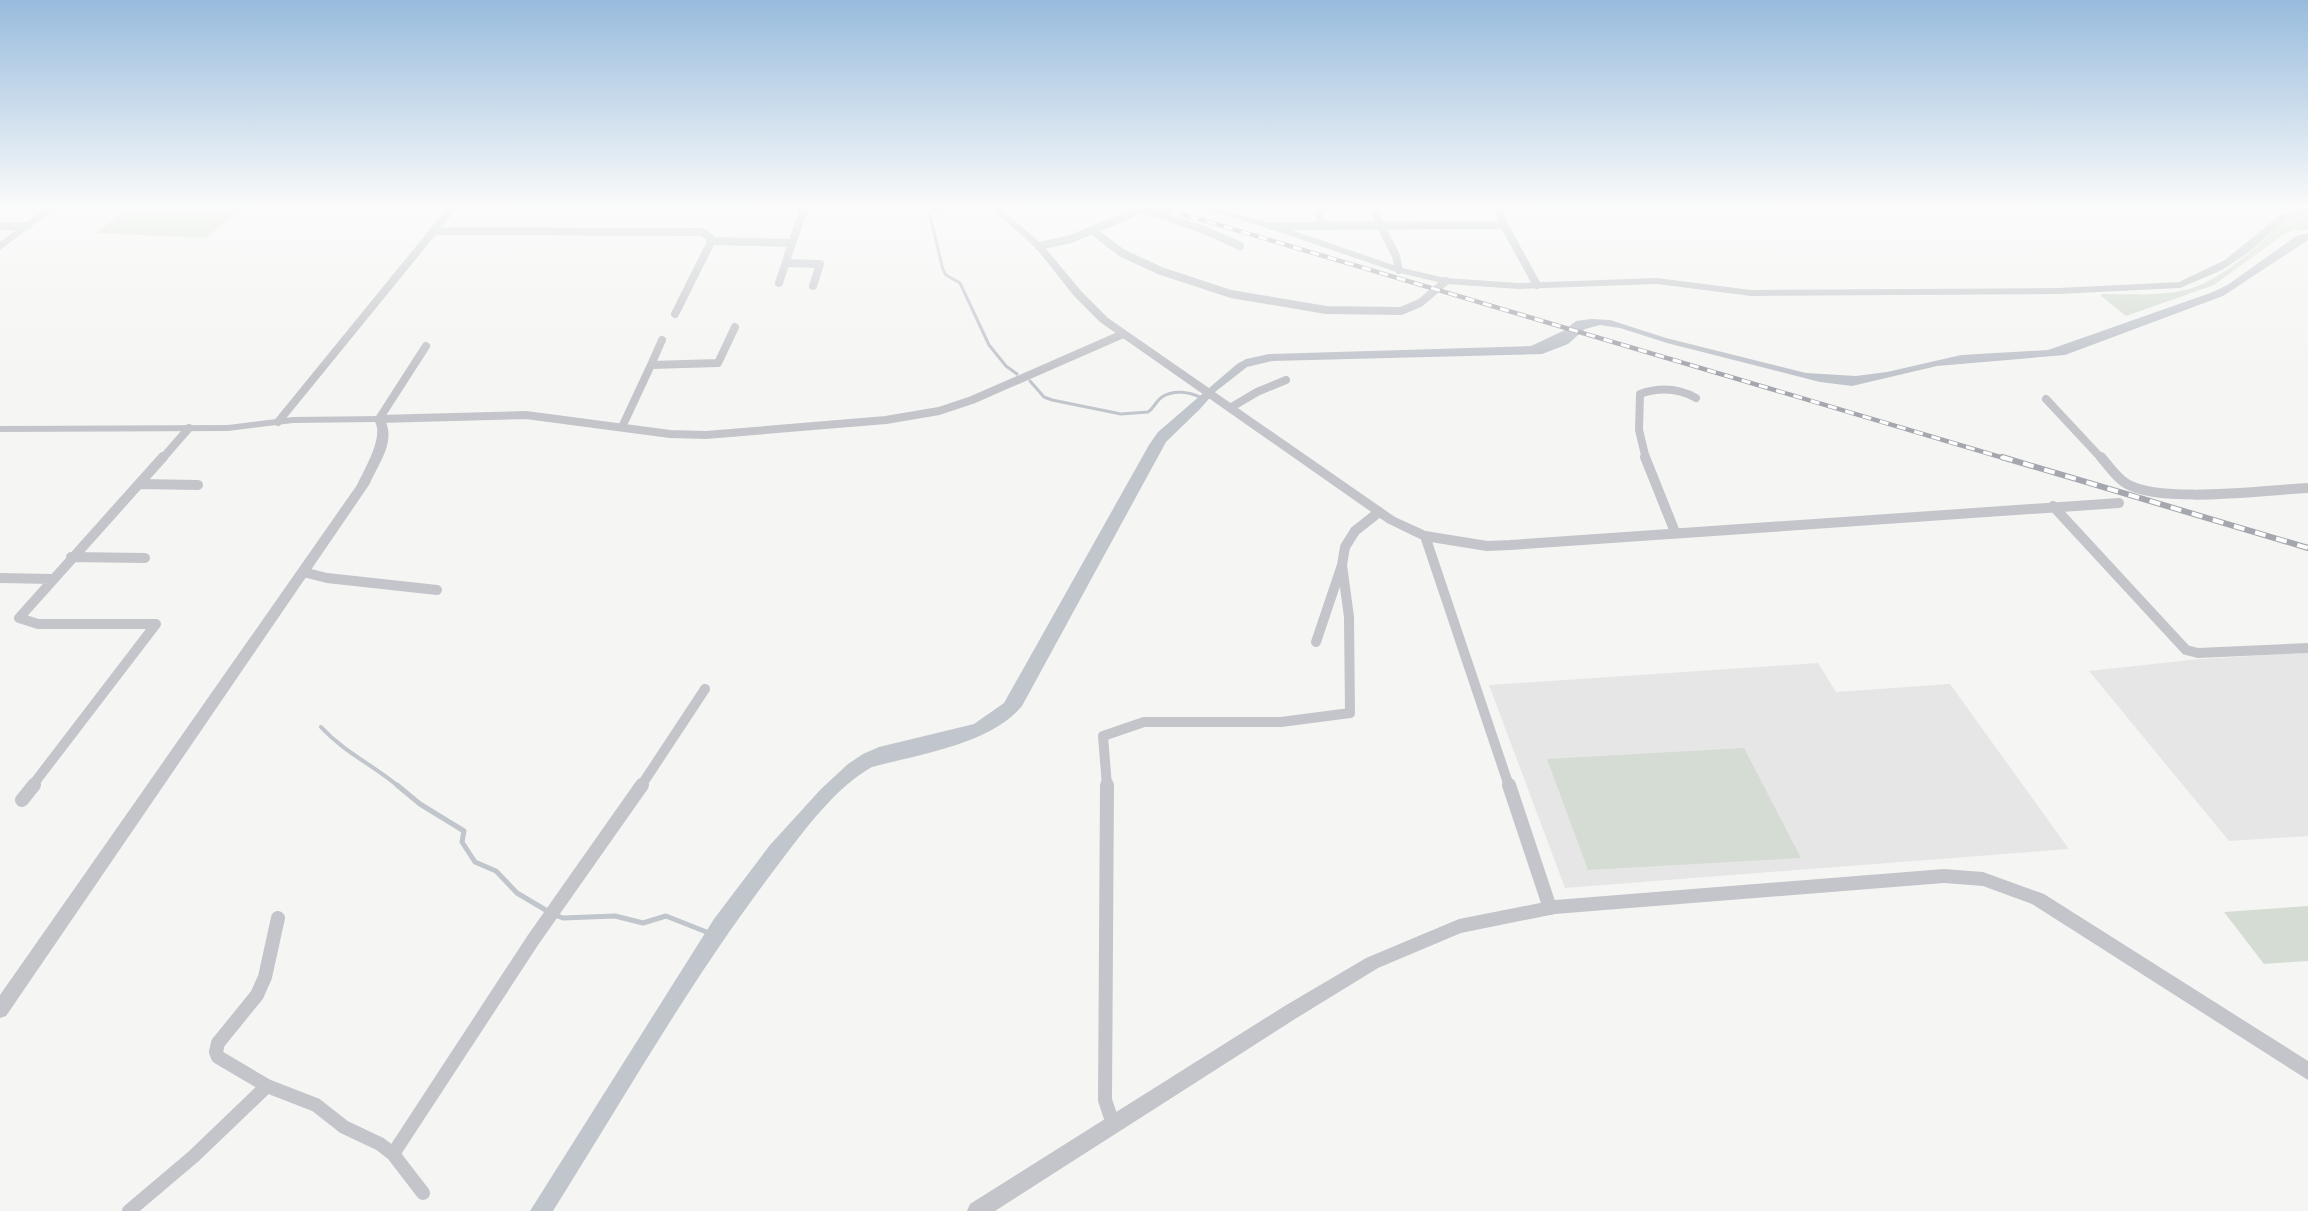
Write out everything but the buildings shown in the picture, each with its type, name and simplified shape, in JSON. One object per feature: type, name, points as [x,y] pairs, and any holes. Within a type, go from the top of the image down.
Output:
[{"type":"street","points":[[278,422],[408,263]]},
{"type":"street","points":[[675,314],[700,263]]},
{"type":"street","points":[[779,283],[787,263]]},
{"type":"street","points":[[795,263],[820,264],[813,286]]},
{"type":"street","points":[[1053,263],[1092,309],[1123,334],[1379,512],[1425,536],[1487,546],[2119,503]]},
{"type":"street","points":[[1142,263],[1161,272],[1231,294],[1326,310],[1401,311],[1420,303],[1446,281]]},
{"type":"street","points":[[1378,263],[1446,281],[1479,284],[1538,285],[1657,281],[1751,292],[2058,291],[2180,285],[2196,281],[2227,263]]},
{"type":"street","points":[[1398,263],[1400,270]]},
{"type":"street","points":[[1525,263],[1538,285]]},
{"type":"street","points":[[651,365],[718,363],[735,327]]},
{"type":"street","points":[[0,429],[228,428],[278,422],[526,416],[622,428],[706,435],[764,432],[915,416],[972,400],[1123,334]]},
{"type":"street","points":[[622,428],[662,340]]},
{"type":"street","points":[[379,419],[426,346]]},
{"type":"street","points":[[1225,404],[1286,380]]},
{"type":"street","points":[[1675,532],[1640,447],[1637,411],[1640,394],[1648,391],[1682,391],[1695,398]]},
{"type":"street","points":[[2046,399],[2126,484],[2142,490],[2176,494],[2308,488]]},
{"type":"street","points":[[0,1010],[363,485],[384,438],[384,427],[379,419]]},
{"type":"street","points":[[22,800],[156,624],[38,624],[19,618],[71,557],[189,428]]},
{"type":"street","points":[[139,484],[198,484]]},
{"type":"street","points":[[2053,506],[2186,650],[2198,653],[2308,648]]},
{"type":"street","points":[[1316,642],[1342,564],[1345,547],[1355,531],[1379,512]]},
{"type":"street","points":[[1425,536],[1550,908]]},
{"type":"street","points":[[71,557],[145,558]]},
{"type":"street","points":[[1113,1124],[1105,1100],[1107,775],[1103,736],[1144,722],[1281,722],[1350,713],[1349,617],[1342,564]]},
{"type":"street","points":[[303,573],[437,590]]},
{"type":"street","points":[[0,578],[52,579]]},
{"type":"street","points":[[393,1154],[533,940],[664,754],[705,689]]},
{"type":"street","points":[[977,1211],[1372,963],[1460,926],[1550,908],[1944,876],[1983,879],[2038,899],[2308,1071]]},
{"type":"street","points":[[278,918],[265,977],[257,995],[218,1043],[216,1052],[218,1057],[267,1086],[303,1098],[344,1127],[380,1144],[393,1154],[423,1193]]},
{"type":"street","points":[[129,1211],[194,1156],[267,1086]]},
{"type":"shaded area","points":[[2238,263],[2245,263],[2214,285],[2126,316],[2101,296],[2101,294],[2164,293],[2185,290]]},
{"type":"shaded area","points":[[2259,263],[2274,263],[2223,296],[2065,355],[1937,366],[1852,386],[1820,382],[1667,343],[1620,328],[1600,325],[1585,329],[1568,344],[1542,354],[1272,361],[1247,367],[1215,392],[1166,442],[1022,706],[992,730],[973,739],[872,767],[846,785],[834,797],[791,848],[720,946],[663,1033],[553,1211],[530,1211],[714,919],[770,845],[821,789],[848,764],[863,754],[879,747],[974,724],[1004,703],[1158,432],[1237,364],[1246,359],[1269,354],[1531,346],[1565,330],[1576,321],[1591,319],[1610,320],[1666,338],[1806,373],[1856,376],[1887,372],[1961,355],[2048,350],[2213,292],[2229,284]]},
{"type":"shaded area","points":[[2308,653],[2308,836],[2229,841],[2089,671],[2199,659]]},
{"type":"shaded area","points":[[1818,663],[1836,692],[1950,684],[2069,849],[1565,888],[1489,685]]},
{"type":"shaded area","points":[[1744,748],[1801,858],[1588,870],[1547,759]]},
{"type":"shaded area","points":[[2308,906],[2308,961],[2264,964],[2224,912]]},
{"type":"waterway","points":[[941,263],[946,275],[960,283],[989,345],[1006,366],[1017,374]]},
{"type":"waterway","points":[[1030,381],[1044,397],[1052,400],[1121,414],[1148,412],[1160,399],[1177,392],[1202,398]]},
{"type":"waterway","points":[[321,727],[339,744],[398,786]]},
{"type":"waterway","points":[[397,785],[420,804],[464,831],[462,842],[475,862],[496,871],[517,893],[549,912]]},
{"type":"waterway","points":[[555,915],[563,918],[615,916],[643,923],[666,916],[709,933]]},
{"type":"railway","points":[[1345,263],[2007,459]]},
{"type":"railway","points":[[2002,457],[2308,548]]}]
